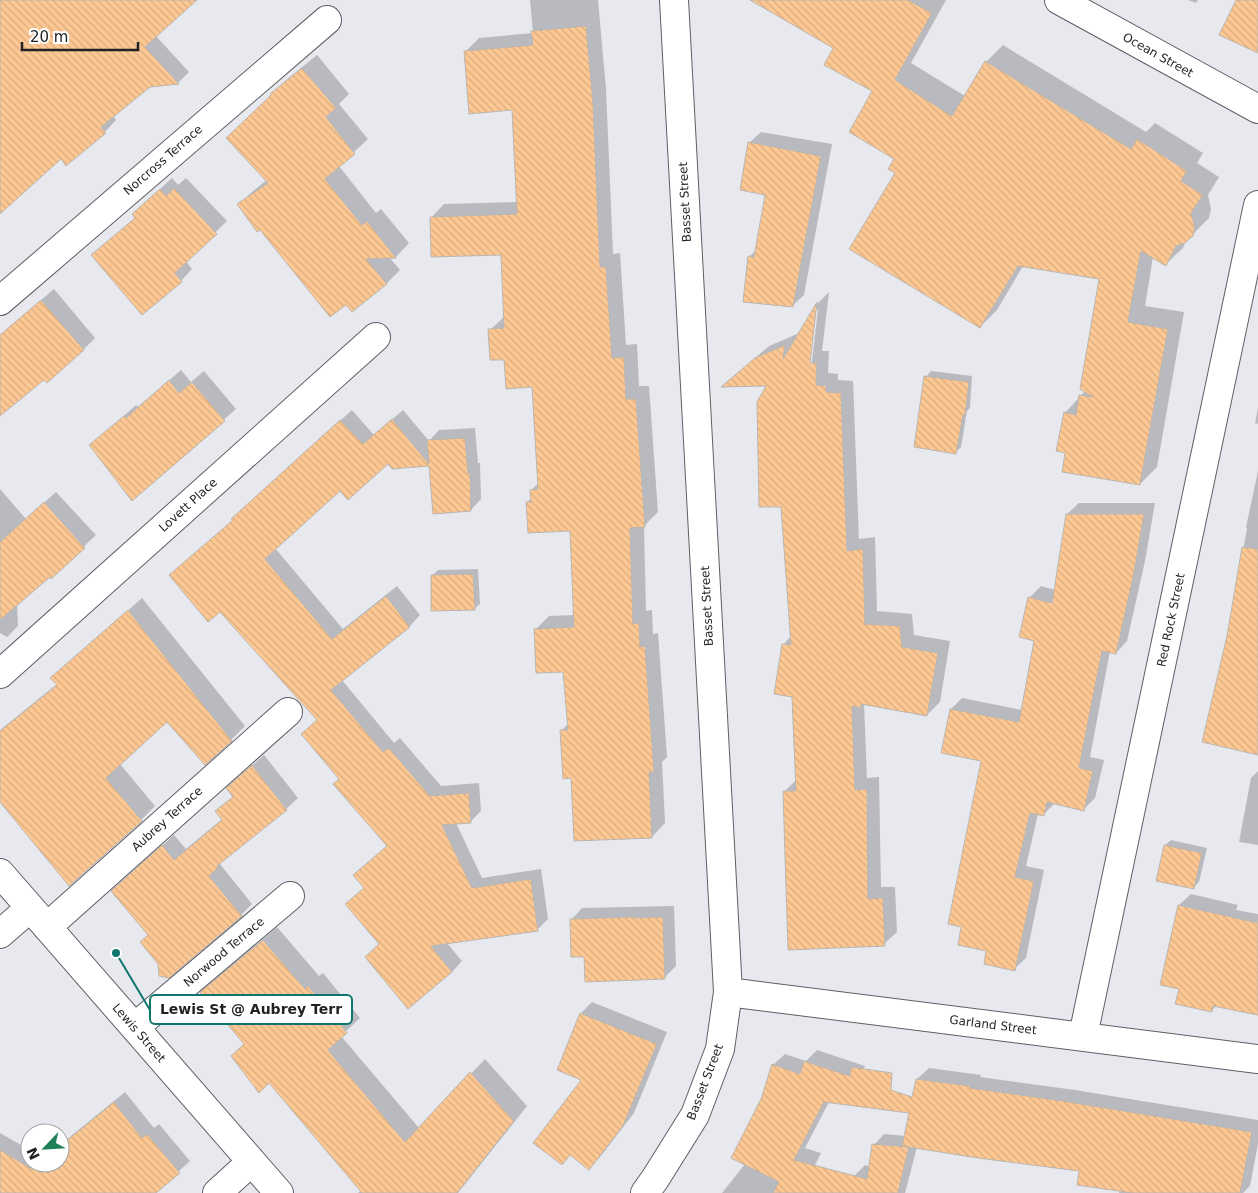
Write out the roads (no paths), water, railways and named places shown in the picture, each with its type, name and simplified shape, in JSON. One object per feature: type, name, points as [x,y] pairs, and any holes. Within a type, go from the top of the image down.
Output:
[{"type":"street","name":"Basset Street","points":[[645,1193],[656,1179],[695,1115],[720,1049],[728,992],[674,0]]},
{"type":"street","name":"Ocean Street","points":[[1059,0],[1258,109]]},
{"type":"street","name":"Norcross Terrace","points":[[0,301],[327,20]]},
{"type":"street","name":"Red Rock Street","points":[[1083,1036],[1258,204]]},
{"type":"street","name":"Lovett Place","points":[[0,674],[376,337]]},
{"type":"street","name":"Aubrey Terrace","points":[[0,934],[39,918],[288,712]]},
{"type":"street","name":"Lewis Street","points":[[0,873],[279,1193]]},
{"type":"street","name":"Norwood Terrace","points":[[134,1027],[290,896]]},
{"type":"street","name":"Garland Street","points":[[728,992],[1258,1059]]},
{"type":"street","points":[[217,1193],[252,1162]]},
{"type":"place","name":"Lewis St @ Aubrey Terr","points":[[116,953]]}]
